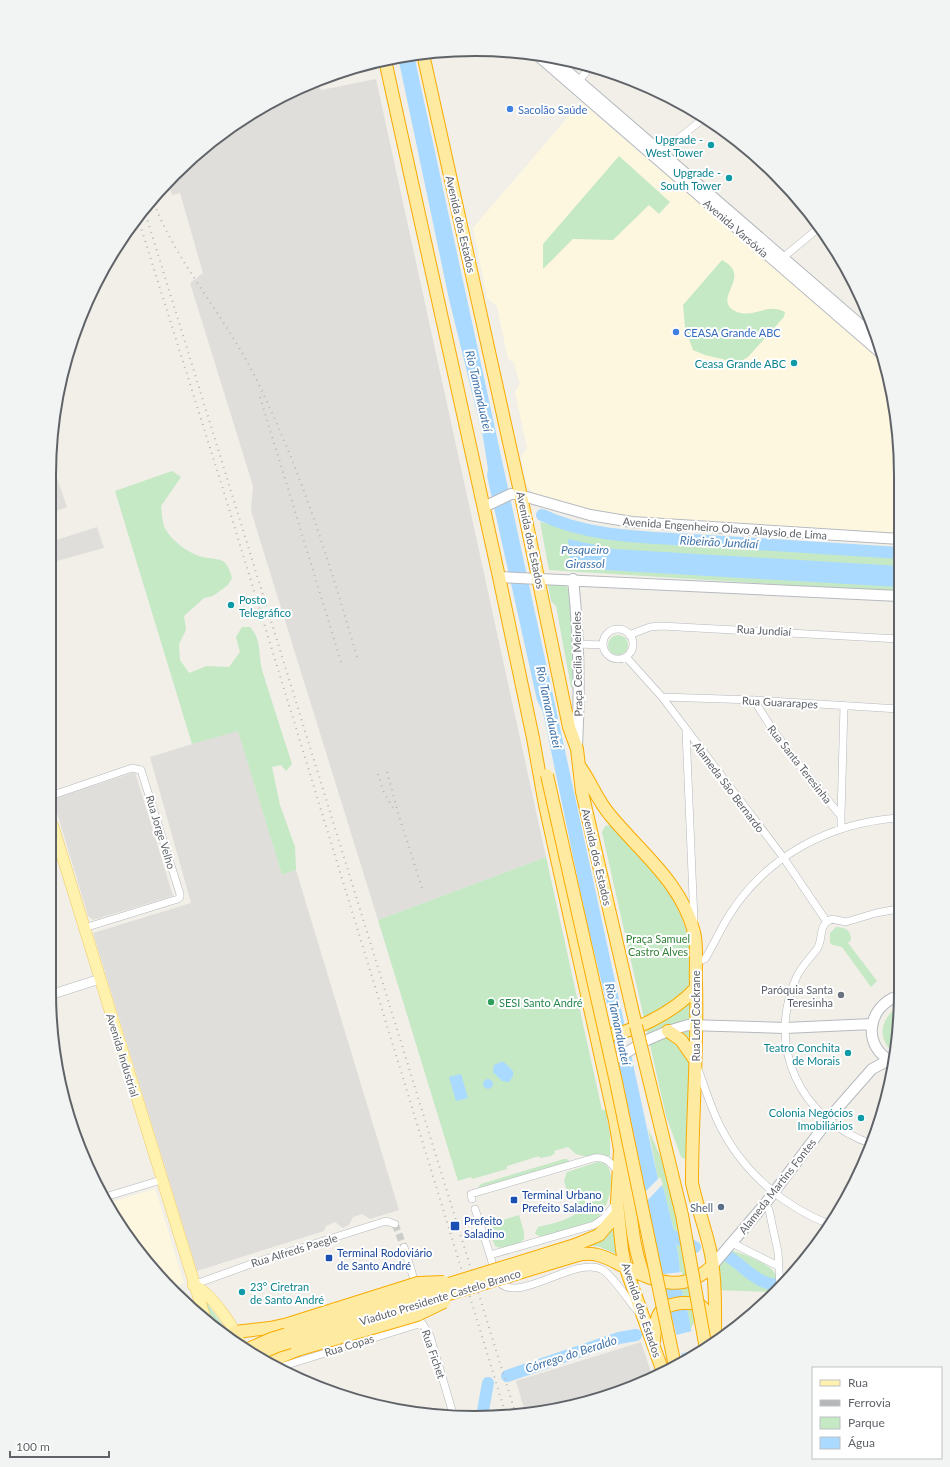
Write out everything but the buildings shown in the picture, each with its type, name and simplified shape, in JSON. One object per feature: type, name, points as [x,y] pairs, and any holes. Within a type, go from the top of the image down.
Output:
[{"type":"highway","name":"Avenida dos Estados","points":[[424,60],[534,578],[569,727],[577,748],[582,792],[682,1216],[705,1342]]},
{"type":"highway","name":"Avenida dos Estados","points":[[386,66],[488,505],[503,577],[545,805],[603,1066],[620,1150],[618,1172],[618,1208],[625,1266],[661,1367]]},
{"type":"highway","name":"Avenida dos Estados","points":[[533,738],[547,775],[616,1082],[674,1360]]},
{"type":"highway","points":[[579,766],[588,778],[596,797],[610,816],[655,863],[669,881],[682,905],[694,933]]},
{"type":"highway","name":"Rua Lord Cockrane","points":[[694,933],[696,1025],[692,1183],[696,1205],[708,1240]]},
{"type":"highway","points":[[596,1035],[609,1035],[640,1026],[680,1003],[696,988]]},
{"type":"highway","points":[[668,1031],[681,1040],[695,1060]]},
{"type":"highway","points":[[620,1150],[627,1178],[634,1247],[643,1274]]},
{"type":"highway","points":[[577,1250],[599,1235],[618,1208]]},
{"type":"highway","points":[[708,1240],[712,1266],[715,1335]]},
{"type":"highway","points":[[697,1278],[708,1240]]},
{"type":"highway","name":"Viaduto Presidente Castelo Branco","points":[[262,1353],[277,1346],[577,1250],[596,1254],[657,1280],[675,1283],[697,1278]]},
{"type":"highway","points":[[697,1278],[712,1266]]},
{"type":"highway","points":[[235,1332],[270,1328],[288,1324],[418,1283],[460,1287]]},
{"type":"highway","points":[[274,1360],[297,1350],[417,1315],[436,1307],[460,1287]]},
{"type":"highway","name":"Viaduto Presidente Castelo Branco","points":[[253,1347],[271,1339],[460,1287]]},
{"type":"highway","points":[[654,1344],[658,1317],[661,1310],[668,1305],[692,1303],[702,1307],[715,1327]]},
{"type":"main road","name":"Avenida Varsóvia","points":[[548,63],[579,86],[779,260],[874,347]]},
{"type":"main road","name":"Avenida Varsóvia","points":[[558,64],[579,86]]},
{"type":"main road","name":"Avenida Varsóvia","points":[[779,260],[869,333]]},
{"type":"main road","points":[[488,505],[516,495]]},
{"type":"main road","name":"Avenida Engenheiro Olavo Alaysio de Lima","points":[[516,495],[590,515],[632,522],[894,539]]},
{"type":"main road","points":[[503,577],[574,579],[894,596]]},
{"type":"main road","name":"Praça Cecília Meireles","points":[[574,579],[578,644],[579,717],[577,748]]},
{"type":"main road","name":"Avenida Industrial","points":[[56,836],[202,1309]]},
{"type":"main road","points":[[888,1058],[876,1047],[872,1036],[872,1024],[880,1007],[894,998]]},
{"type":"main road","points":[[603,1066],[644,1042],[668,1031],[696,1025],[785,1028],[872,1024]]},
{"type":"main road","points":[[872,1069],[876,1047]]},
{"type":"main road","name":"Alameda Martins Fontes","points":[[712,1266],[774,1193],[828,1120],[872,1069],[888,1062]]},
{"type":"main road","points":[[193,1284],[198,1287],[212,1302],[237,1336]]},
{"type":"street","points":[[579,86],[587,71]]},
{"type":"street","points":[[658,155],[699,122]]},
{"type":"street","points":[[779,260],[815,231]]},
{"type":"street","name":"Rua Jundiaí","points":[[630,635],[650,627],[661,626],[894,639]]},
{"type":"street","points":[[619,629],[630,635],[633,644],[632,649],[626,657],[617,659],[606,653],[603,645],[605,637],[611,631],[619,629]]},
{"type":"street","points":[[578,644],[603,645]]},
{"type":"street","name":"Alameda São Bernardo","points":[[626,657],[662,697],[686,731],[783,857],[827,922]]},
{"type":"street","name":"Rua Guararapes","points":[[662,697],[754,700],[894,709]]},
{"type":"street","name":"Rua Santa Teresinha","points":[[754,700],[766,721],[797,764],[841,816]]},
{"type":"street","points":[[841,828],[844,706]]},
{"type":"street","name":"Rua Lord Cockrane","points":[[686,731],[694,933]]},
{"type":"street","name":"Rua Jorge Velho","points":[[56,794],[132,768],[138,768],[143,773],[180,897],[84,928]]},
{"type":"street","points":[[695,962],[704,959],[711,944],[742,898],[759,878],[783,857],[802,845],[841,828],[866,822],[894,818]]},
{"type":"street","points":[[866,1142],[849,1135],[828,1120],[810,1102],[796,1078],[787,1051],[785,1028],[790,997],[796,978],[821,942],[821,929],[827,922],[834,919],[846,922],[876,913],[894,910]]},
{"type":"street","points":[[56,993],[100,980]]},
{"type":"street","points":[[695,1060],[713,1109],[726,1137],[759,1179],[774,1193],[803,1212],[825,1222]]},
{"type":"street","points":[[472,1199],[471,1194],[594,1158],[602,1157],[608,1160],[618,1172]]},
{"type":"street","points":[[109,1196],[161,1180]]},
{"type":"street","points":[[765,1204],[769,1210],[778,1252],[779,1279]]},
{"type":"street","points":[[490,1255],[594,1225],[618,1208]]},
{"type":"street","points":[[475,1209],[497,1278],[500,1283],[510,1288],[522,1287],[584,1267],[601,1269],[610,1276],[627,1300],[642,1316]]},
{"type":"street","name":"Rua Alfreds Paegle","points":[[193,1284],[265,1259],[386,1221],[395,1224]]},
{"type":"street","points":[[732,1243],[778,1266]]},
{"type":"street","name":"Rua Fichet","points":[[404,1247],[424,1313],[422,1323],[430,1336],[452,1410]]},
{"type":"street","name":"Rua Copas","points":[[285,1365],[422,1323]]},
{"type":"shaded area","points":[[376,79],[546,857],[378,920],[251,511],[253,486],[190,283],[203,273],[180,193],[172,195],[170,188],[199,160],[242,127],[290,99],[319,86],[321,90]]},
{"type":"shaded area","name":"CEASA Grande ABC","points":[[581,102],[877,356],[886,393],[893,448],[894,533],[630,517],[585,508],[536,494],[531,491],[527,485],[521,457],[527,448],[515,392],[520,384],[514,363],[508,359],[497,306],[487,298],[473,228]]},
{"type":"shaded area","points":[[56,476],[67,507],[56,511]]},
{"type":"shaded area","points":[[97,527],[104,548],[56,561],[56,540]]},
{"type":"shaded area","points":[[238,730],[282,875],[296,870],[399,1210],[370,1219],[362,1214],[353,1217],[349,1225],[343,1228],[335,1222],[326,1226],[324,1231],[197,1271],[93,933],[191,903],[150,757]]},
{"type":"shaded area","points":[[135,772],[173,896],[93,920],[88,916],[56,809],[56,798]]},
{"type":"shaded area","points":[[154,1189],[156,1191],[184,1283],[177,1285],[160,1268],[127,1225],[112,1202]]},
{"type":"shaded area","points":[[641,1342],[651,1372],[610,1389],[583,1397],[557,1403],[524,1408],[516,1381]]},
{"type":"green space","points":[[619,156],[670,202],[659,214],[649,205],[613,240],[573,239],[543,269],[543,244]]},
{"type":"green space","points":[[722,260],[731,267],[734,273],[734,280],[727,300],[729,306],[735,311],[748,314],[778,309],[785,312],[784,317],[748,357],[738,363],[705,355],[693,350],[685,328],[683,305]]},
{"type":"green space","points":[[172,471],[181,477],[161,506],[163,522],[166,530],[177,543],[198,556],[219,560],[225,563],[232,578],[228,585],[213,596],[204,598],[184,616],[186,630],[179,644],[180,660],[189,673],[207,666],[229,667],[240,652],[236,637],[242,627],[250,627],[254,632],[258,642],[262,670],[292,764],[286,771],[281,765],[272,767],[280,805],[295,847],[296,870],[282,875],[238,731],[192,744],[115,491]]},
{"type":"green space","points":[[540,522],[614,539],[894,557],[894,592],[549,570]]},
{"type":"green space","points":[[561,584],[567,587],[569,592],[574,650],[573,689],[571,687],[556,606],[551,601],[548,585]]},
{"type":"green space","points":[[618,635],[625,638],[628,645],[625,652],[618,655],[611,652],[608,645],[611,638]]},
{"type":"green space","name":"Praça Samuel Castro Alves","points":[[609,825],[617,827],[674,897],[689,939],[692,993],[687,1158],[685,1159],[681,1157],[666,1116],[602,832],[605,826]]},
{"type":"green space","name":"SESI Santo André","points":[[546,857],[602,1110],[606,1110],[610,1135],[610,1156],[583,1156],[576,1154],[568,1147],[554,1151],[555,1153],[551,1156],[540,1158],[539,1156],[507,1166],[507,1169],[472,1179],[471,1177],[458,1181],[378,920]]},
{"type":"green space","points":[[836,927],[845,928],[849,931],[851,940],[848,943],[877,981],[871,987],[842,947],[830,943],[830,933]]},
{"type":"green space","points":[[893,1011],[890,1049],[885,1043],[883,1030],[887,1017]]},
{"type":"green space","points":[[648,1128],[684,1212],[696,1256],[698,1301],[695,1319],[690,1329],[687,1309],[681,1288],[679,1260],[674,1231],[664,1190],[658,1179]]},
{"type":"green space","points":[[567,1159],[570,1162],[476,1190],[481,1184]]},
{"type":"green space","points":[[598,1162],[605,1164],[609,1170],[611,1178],[609,1198],[600,1215],[590,1223],[577,1228],[543,1237],[537,1235],[535,1233],[538,1227],[571,1217],[577,1211],[575,1198],[568,1194],[564,1181],[567,1172]]},
{"type":"green space","points":[[519,1215],[524,1232],[524,1239],[518,1244],[510,1247],[502,1248],[495,1246],[487,1225]]},
{"type":"green space","points":[[614,1228],[616,1254],[600,1247],[587,1245],[604,1239]]},
{"type":"green space","points":[[729,1251],[733,1251],[746,1255],[766,1265],[774,1272],[776,1276],[776,1283],[767,1292],[717,1290],[717,1267]]},
{"type":"green space","points":[[203,1297],[224,1327],[206,1313],[202,1299]]},
{"type":"water","name":"Rio Tamanduateí","points":[[415,61],[658,1179],[664,1190],[674,1231],[679,1260],[681,1288],[687,1309],[695,1348],[682,1356],[641,1185],[640,1162],[630,1140],[614,1052],[614,1033],[586,919],[543,712],[537,700],[487,476],[488,469],[483,437],[449,299],[399,63]]},
{"type":"water","name":"Pesqueiro Girassol","points":[[568,539],[614,549],[894,566],[894,587],[571,568]]},
{"type":"water","points":[[504,1062],[513,1071],[513,1076],[509,1082],[502,1081],[493,1072],[494,1065]]},
{"type":"water","points":[[461,1074],[468,1098],[456,1101],[449,1077]]},
{"type":"water","points":[[486,1079],[490,1079],[493,1084],[490,1089],[486,1089],[483,1086],[483,1082]]},
{"type":"pier","points":[[630,1037],[633,1050],[615,1063],[612,1045]]},
{"type":"pier","points":[[660,1177],[663,1184],[644,1204],[642,1195]]},
{"type":"pier","points":[[659,1272],[664,1274],[682,1272],[683,1288],[663,1288]]},
{"type":"pier","points":[[692,1331],[696,1348],[689,1352],[680,1354],[676,1335]]},
{"type":"waterway","name":"Ribeirão Jundiaí","points":[[542,515],[582,529],[624,536],[894,553]]},
{"type":"waterway","points":[[663,1231],[695,1247]]},
{"type":"waterway","points":[[726,1255],[758,1279],[775,1284]]},
{"type":"waterway","name":"Córrego do Beraldo","points":[[507,1376],[619,1338],[636,1335]]},
{"type":"waterway","name":"Córrego do Beraldo","points":[[483,1411],[488,1383]]},
{"type":"tunnel","points":[[395,1224],[404,1247]]},
{"type":"railway","points":[[155,205],[173,243],[240,349],[269,406],[299,477],[312,513],[358,660]]},
{"type":"railway","points":[[146,216],[514,1409]]},
{"type":"railway","points":[[140,224],[222,486],[504,1410]]},
{"type":"railway","points":[[260,397],[342,665]]},
{"type":"railway","points":[[387,772],[399,816],[422,888]]},
{"type":"railway","points":[[378,774],[384,793],[395,811]]},
{"type":"place","name":"Sacolão Saúde","points":[[510,109]]},
{"type":"place","name":"Upgrade - West Tower","points":[[711,145]]},
{"type":"place","name":"Upgrade - South Tower","points":[[729,178]]},
{"type":"place","name":"CEASA Grande ABC","points":[[676,332]]},
{"type":"place","name":"Ceasa Grande ABC","points":[[794,363]]},
{"type":"place","name":"Posto Telegráfico","points":[[231,605]]},
{"type":"place","name":"Paróquia Santa Teresinha","points":[[841,995]]},
{"type":"place","name":"SESI Santo André","points":[[491,1002]]},
{"type":"place","name":"Teatro Conchita de Morais","points":[[848,1053]]},
{"type":"place","name":"Colonia Negócios Imobiliários","points":[[861,1118]]},
{"type":"place","name":"Terminal Urbano Prefeito Saladino","points":[[514,1200]]},
{"type":"place","name":"Shell","points":[[721,1207]]},
{"type":"place","name":"Prefeito Saladino","points":[[455,1226]]},
{"type":"place","name":"Terminal Rodoviário de Santo André","points":[[329,1258]]},
{"type":"place","name":"23° Ciretran de Santo André","points":[[242,1292]]}]
